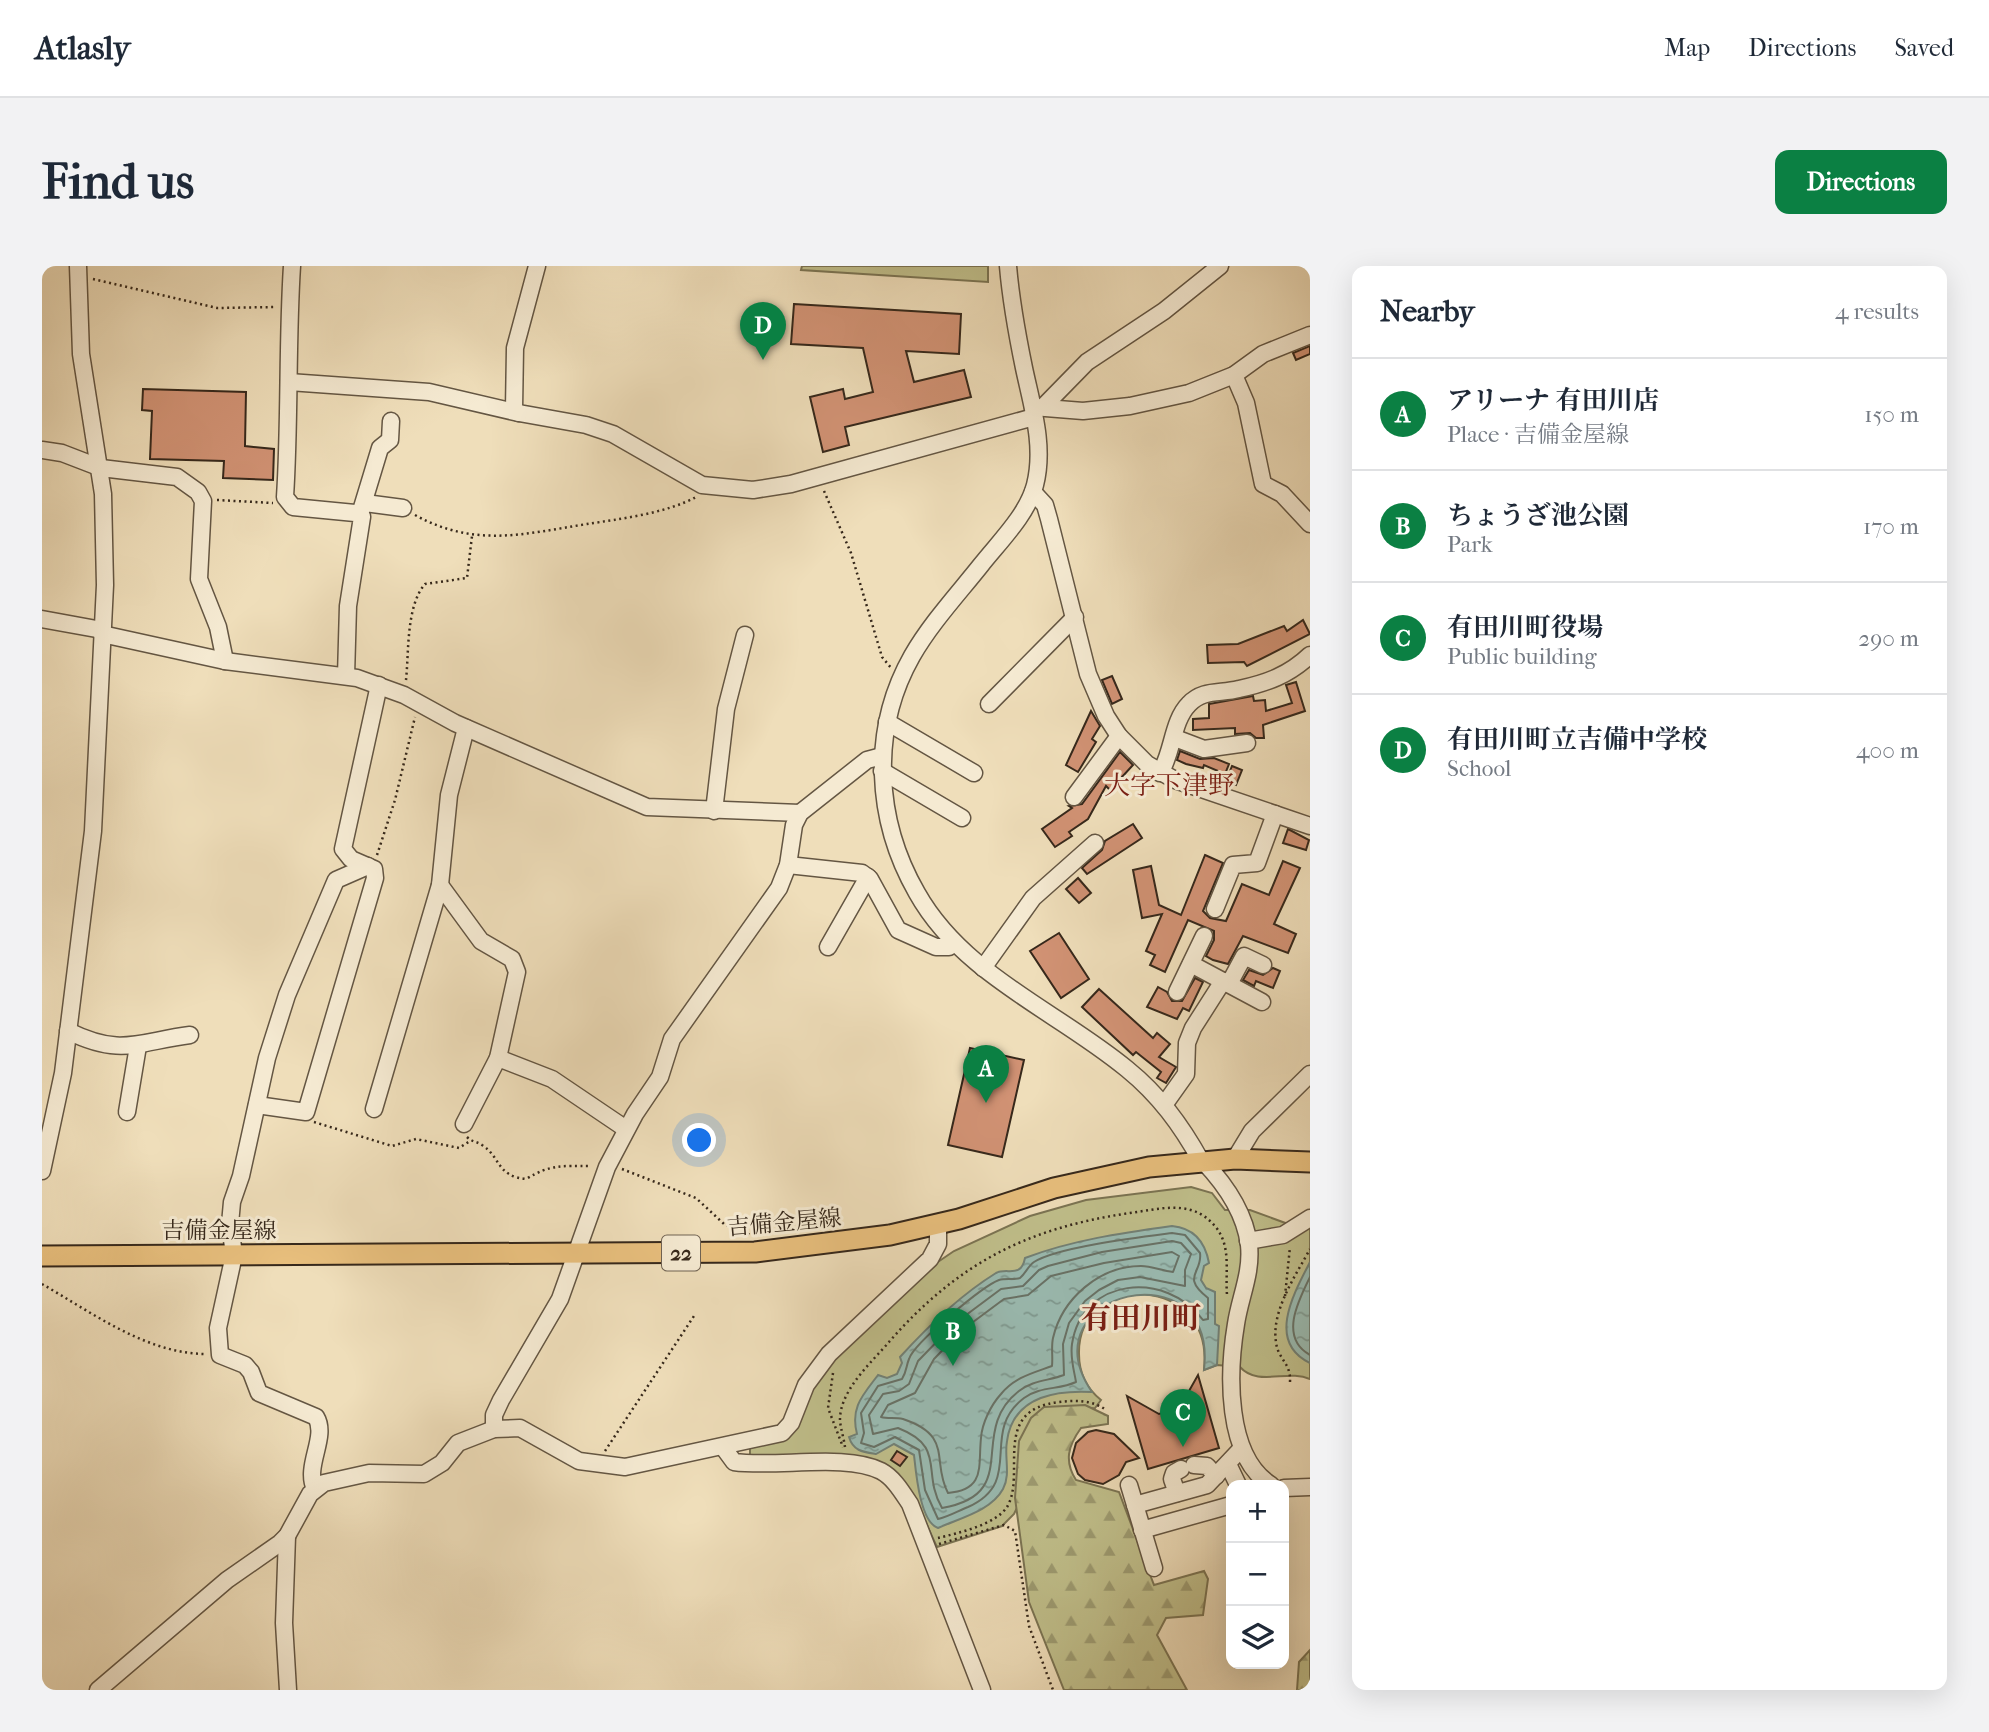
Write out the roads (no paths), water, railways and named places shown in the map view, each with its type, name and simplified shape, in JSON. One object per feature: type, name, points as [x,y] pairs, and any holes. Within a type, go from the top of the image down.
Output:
[{"type":"main road","name":"吉備金屋線","points":[[42,1256],[755,1252],[840,1244],[938,1225],[1107,1175],[1202,1161],[1235,1159],[1310,1162]]},
{"type":"street","points":[[292,266],[285,497],[291,505],[403,508]]},
{"type":"street","points":[[519,413],[512,405],[515,348],[537,266]]},
{"type":"street","points":[[1008,266],[1013,310],[1037,410],[1039,453],[1033,492],[1019,517],[924,637],[901,676],[887,722],[882,764],[889,825],[899,855],[918,895],[954,943],[983,968],[1112,1058],[1164,1105],[1202,1161],[1219,1178],[1237,1207],[1248,1241],[1247,1280],[1236,1323],[1233,1356],[1234,1417],[1241,1449],[1264,1480]]},
{"type":"street","points":[[1037,410],[1087,362],[1164,311],[1220,266]]},
{"type":"street","points":[[42,1171],[53,1125],[68,1031],[93,831],[102,632],[105,554],[101,468],[81,354],[78,272]]},
{"type":"street","points":[[289,382],[429,392],[586,425],[613,434],[702,485],[753,490],[819,478],[1037,410],[1083,411],[1130,406],[1189,393],[1234,375],[1263,354],[1310,335]]},
{"type":"street","points":[[1234,375],[1246,402],[1263,484],[1282,494],[1310,524]]},
{"type":"street","points":[[346,676],[348,606],[363,509],[380,448],[390,440],[391,421]]},
{"type":"street","points":[[42,450],[62,453],[101,468],[177,477],[198,492],[203,499],[199,579],[218,627],[225,661]]},
{"type":"street","points":[[1033,492],[1045,505],[1096,696],[1119,736],[1160,773],[1310,826]]},
{"type":"street","points":[[989,704],[1075,617]]},
{"type":"street","points":[[42,620],[225,661],[346,676],[379,685],[466,728],[647,807],[800,813]]},
{"type":"street","points":[[713,811],[726,709],[745,635]]},
{"type":"street","points":[[1160,773],[1186,707],[1197,696],[1278,678],[1293,671],[1310,655]]},
{"type":"street","points":[[257,1105],[306,1112],[375,878],[374,869],[345,855],[343,841],[379,685]]},
{"type":"street","points":[[887,722],[974,773]]},
{"type":"street","points":[[374,1109],[440,886],[449,795],[466,728]]},
{"type":"street","points":[[1073,797],[1119,736]]},
{"type":"street","points":[[1175,738],[1204,749],[1247,743]]},
{"type":"street","points":[[494,1429],[495,1415],[501,1400],[559,1299],[607,1167],[626,1129],[660,1077],[672,1039],[779,888],[788,866],[794,825],[800,813],[867,760],[882,764],[962,818]]},
{"type":"street","points":[[1215,909],[1233,865],[1257,863],[1275,814]]},
{"type":"street","points":[[983,968],[1033,898],[1095,843]]},
{"type":"street","points":[[315,1489],[310,1479],[319,1427],[316,1416],[259,1393],[251,1371],[219,1351],[218,1328],[233,1255],[229,1214],[267,1058],[287,995],[336,880],[368,866]]},
{"type":"street","points":[[788,866],[852,870],[868,877],[898,930],[936,947],[949,947],[954,943]]},
{"type":"street","points":[[828,947],[868,877]]},
{"type":"street","points":[[440,886],[481,941],[516,964],[517,972],[498,1058],[464,1124]]},
{"type":"street","points":[[1177,992],[1204,936]]},
{"type":"street","points":[[1164,1105],[1186,1074],[1187,1043],[1193,1028],[1244,956],[1263,965]]},
{"type":"street","points":[[1191,964],[1262,1002]]},
{"type":"street","points":[[68,1031],[106,1046],[138,1046],[190,1035]]},
{"type":"street","points":[[127,1112],[138,1046]]},
{"type":"street","points":[[498,1058],[552,1079],[626,1129]]},
{"type":"street","points":[[1235,1159],[1252,1131],[1310,1074]]},
{"type":"street","points":[[1248,1241],[1283,1235],[1310,1218]]},
{"type":"street","points":[[98,1690],[227,1580],[287,1536],[315,1489],[346,1476],[424,1474],[442,1463],[458,1443],[494,1429],[512,1427],[530,1431],[571,1457],[596,1465],[639,1466],[775,1436],[788,1429],[806,1385],[829,1354],[935,1252],[938,1225]]},
{"type":"street","points":[[723,1447],[734,1462],[851,1463],[883,1472],[897,1485],[910,1504],[982,1690]]},
{"type":"street","points":[[1135,1505],[1203,1487],[1241,1449]]},
{"type":"street","points":[[1177,1493],[1172,1479],[1174,1473],[1187,1467],[1207,1466],[1222,1470],[1233,1480]]},
{"type":"street","points":[[1129,1485],[1154,1568]]},
{"type":"street","points":[[1289,1488],[1310,1487]]},
{"type":"street","points":[[1142,1530],[1226,1506]]},
{"type":"street","points":[[287,1536],[284,1623],[288,1690]]},
{"type":"water","points":[[1172,1226],[1180,1227],[1197,1237],[1207,1255],[1209,1263],[1204,1266],[1201,1280],[1206,1288],[1215,1292],[1215,1324],[1219,1326],[1217,1365],[1204,1370],[1200,1331],[1183,1307],[1157,1296],[1128,1297],[1101,1308],[1083,1329],[1078,1357],[1092,1392],[1050,1395],[1027,1406],[1011,1426],[1006,1447],[1007,1477],[998,1497],[974,1513],[938,1528],[927,1517],[923,1507],[914,1455],[894,1444],[876,1454],[853,1445],[849,1437],[857,1434],[855,1416],[859,1402],[878,1375],[887,1378],[897,1374],[902,1363],[900,1357],[911,1345],[945,1312],[982,1282],[1000,1271],[1017,1270],[1025,1258],[1061,1246]]},
{"type":"water","points":[[1310,1262],[1310,1363],[1297,1354],[1289,1343],[1286,1330],[1291,1302]]},
{"type":"place","name":"有田川町立吉備中学校","points":[[763,360]]},
{"type":"place","name":"アリーナ 有田川店","points":[[986,1103]]},
{"type":"place","name":"ちょうざ池公園","points":[[953,1366]]},
{"type":"place","name":"有田川町役場","points":[[1183,1447]]},
{"type":"district","name":"大字下津野","points":[[1169,785]]},
{"type":"district","name":"有田川町","points":[[1141,1318]]}]
